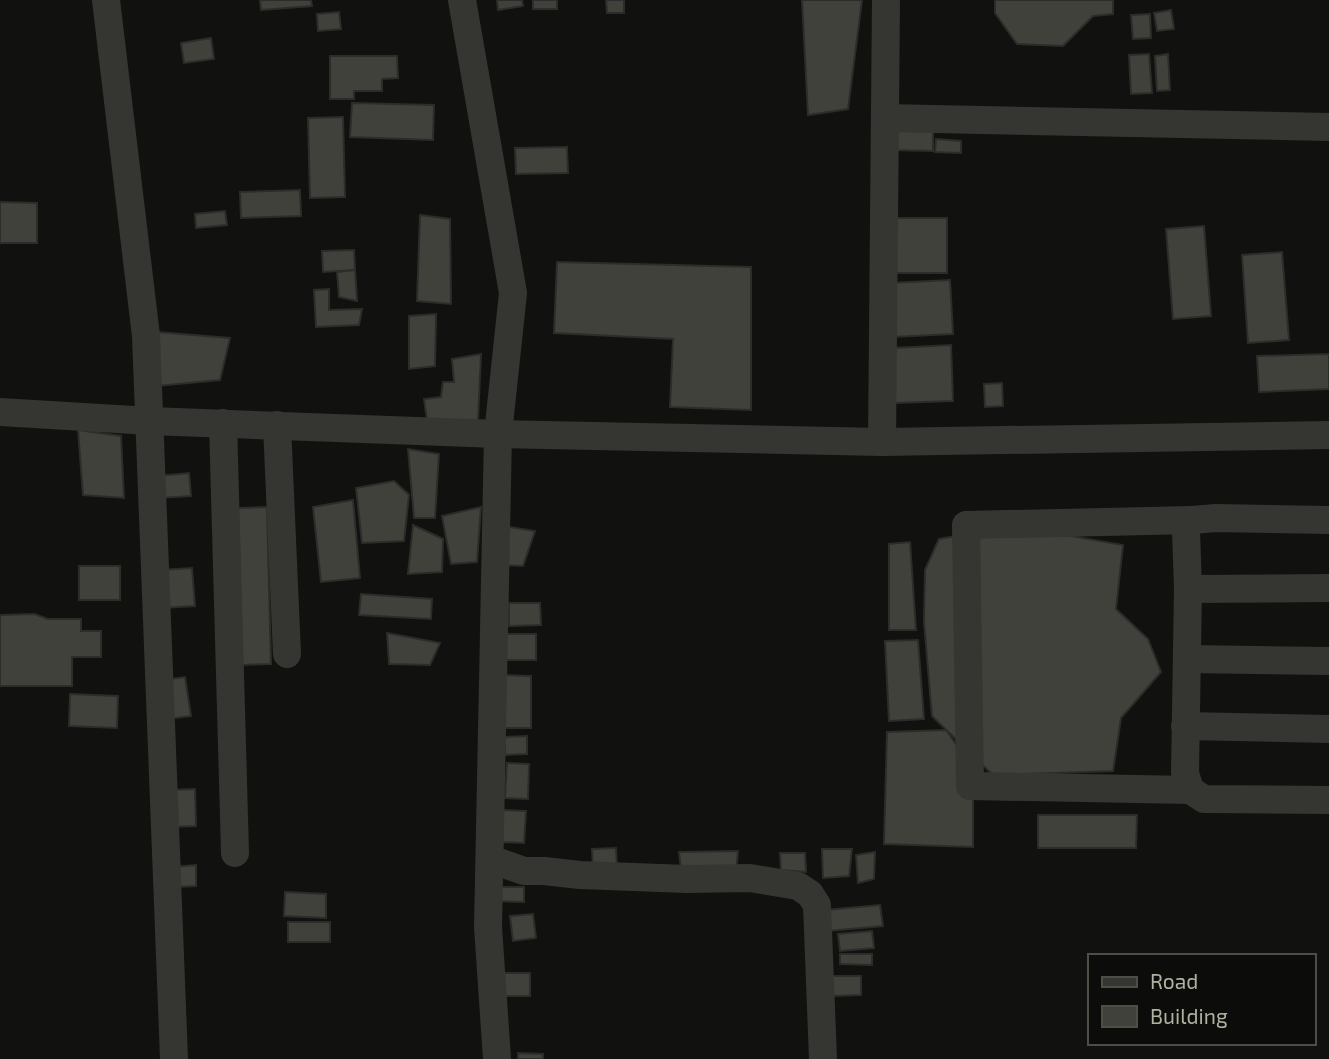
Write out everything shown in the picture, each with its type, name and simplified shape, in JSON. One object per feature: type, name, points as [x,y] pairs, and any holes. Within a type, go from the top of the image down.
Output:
[{"type":"street","points":[[106,0],[146,336],[174,1059]]},
{"type":"street","points":[[462,0],[513,293],[498,434],[488,928],[498,1059]]},
{"type":"street","points":[[882,442],[886,0]]},
{"type":"street","points":[[885,118],[1329,127]]},
{"type":"street","points":[[0,412],[150,421],[498,434],[882,442],[1329,435]]},
{"type":"street","points":[[223,423],[234,853]]},
{"type":"street","points":[[277,425],[287,654]]},
{"type":"street","points":[[1329,520],[1216,519],[966,525],[970,786],[1190,790],[1204,799],[1329,800]]},
{"type":"street","points":[[1190,790],[1185,773],[1188,589],[1186,530],[1192,520]]},
{"type":"street","points":[[1188,589],[1329,588]]},
{"type":"street","points":[[1187,659],[1329,661]]},
{"type":"street","points":[[1185,726],[1329,729]]},
{"type":"street","points":[[490,859],[524,871],[638,878],[750,878],[798,886],[810,894],[817,905],[823,1059]]},
{"type":"building","points":[[260,0],[311,0],[312,6],[261,10]]},
{"type":"building","points":[[497,0],[522,0],[523,6],[498,10]]},
{"type":"building","points":[[533,0],[557,0],[557,9],[533,9]]},
{"type":"building","points":[[606,0],[624,0],[624,13],[607,13]]},
{"type":"building","points":[[802,0],[862,0],[848,109],[808,115]]},
{"type":"building","points":[[995,0],[1113,0],[1113,14],[1093,16],[1063,46],[1017,44],[995,13]]},
{"type":"building","points":[[1171,10],[1174,29],[1157,31],[1154,13]]},
{"type":"building","points":[[339,12],[341,29],[318,31],[317,14]]},
{"type":"building","points":[[1150,14],[1151,38],[1133,39],[1131,15]]},
{"type":"building","points":[[211,38],[214,59],[184,63],[181,43]]},
{"type":"building","points":[[1149,54],[1152,93],[1131,94],[1129,55]]},
{"type":"building","points":[[1168,54],[1170,90],[1157,91],[1155,56]]},
{"type":"building","points":[[330,56],[397,56],[398,78],[382,79],[382,91],[354,91],[354,99],[330,99]]},
{"type":"building","points":[[352,103],[434,105],[433,140],[350,137]]},
{"type":"building","points":[[343,117],[345,197],[310,198],[308,118]]},
{"type":"building","points":[[892,129],[933,130],[933,151],[892,150]]},
{"type":"building","points":[[936,139],[961,141],[961,153],[935,152]]},
{"type":"building","points":[[567,147],[568,173],[516,174],[515,148]]},
{"type":"building","points":[[300,190],[301,216],[241,218],[240,192]]},
{"type":"building","points":[[0,202],[37,203],[37,243],[0,243]]},
{"type":"building","points":[[225,211],[227,225],[196,228],[195,214]]},
{"type":"building","points":[[420,215],[450,219],[451,304],[417,301]]},
{"type":"building","points":[[895,218],[947,218],[947,273],[896,273]]},
{"type":"building","points":[[1204,226],[1211,316],[1173,319],[1166,229]]},
{"type":"building","points":[[354,250],[355,270],[323,272],[322,251]]},
{"type":"building","points":[[1282,252],[1289,340],[1248,343],[1242,255]]},
{"type":"building","points":[[557,262],[751,267],[751,410],[670,407],[673,339],[554,333]]},
{"type":"building","points":[[355,270],[357,301],[339,297],[337,272]]},
{"type":"building","points":[[950,280],[953,334],[893,337],[890,283]]},
{"type":"building","points":[[329,289],[329,310],[362,309],[359,325],[316,327],[314,290]]},
{"type":"building","points":[[436,314],[435,366],[409,369],[409,316]]},
{"type":"building","points":[[157,332],[230,338],[220,380],[157,386]]},
{"type":"building","points":[[951,345],[953,401],[895,403],[893,348]]},
{"type":"building","points":[[481,354],[478,420],[427,420],[424,399],[441,397],[443,382],[454,382],[452,359]]},
{"type":"building","points":[[1329,354],[1329,389],[1259,392],[1257,356]]},
{"type":"building","points":[[1002,383],[1003,406],[985,407],[984,384]]},
{"type":"building","points":[[78,430],[121,436],[124,498],[83,495]]},
{"type":"building","points":[[408,449],[439,454],[435,518],[414,518]]},
{"type":"building","points":[[189,473],[191,496],[160,498],[158,476]]},
{"type":"building","points":[[394,481],[409,495],[404,541],[362,543],[356,488]]},
{"type":"building","points":[[353,500],[360,578],[321,582],[313,507]]},
{"type":"building","points":[[267,507],[271,664],[242,665],[238,508]]},
{"type":"building","points":[[481,507],[477,562],[451,564],[442,516]]},
{"type":"building","points":[[413,525],[443,539],[442,572],[408,574]]},
{"type":"building","points":[[503,526],[535,531],[523,566],[500,565]]},
{"type":"building","points":[[1013,526],[1123,545],[1116,609],[1148,639],[1161,672],[1121,718],[1113,771],[993,775],[932,716],[924,622],[925,570],[939,539]]},
{"type":"building","points":[[910,542],[916,630],[889,630],[889,544]]},
{"type":"building","points":[[79,566],[120,566],[120,600],[79,600]]},
{"type":"building","points":[[192,568],[195,606],[162,608],[160,570]]},
{"type":"building","points":[[361,594],[432,599],[431,619],[359,615]]},
{"type":"building","points":[[509,603],[540,603],[541,625],[509,626]]},
{"type":"building","points":[[34,614],[48,619],[81,619],[81,631],[101,631],[101,657],[72,657],[72,686],[0,686],[0,615]]},
{"type":"building","points":[[387,633],[440,643],[430,665],[389,664]]},
{"type":"building","points":[[498,634],[536,634],[536,660],[498,660]]},
{"type":"building","points":[[918,640],[924,719],[889,721],[885,641]]},
{"type":"building","points":[[504,675],[531,676],[531,728],[503,728]]},
{"type":"building","points":[[185,677],[191,716],[169,719],[163,680]]},
{"type":"building","points":[[70,694],[118,696],[117,728],[69,726]]},
{"type":"building","points":[[946,730],[973,769],[973,847],[884,844],[887,732]]},
{"type":"building","points":[[527,736],[527,754],[505,755],[505,737]]},
{"type":"building","points":[[507,763],[529,764],[528,799],[505,798]]},
{"type":"building","points":[[195,789],[196,826],[169,827],[168,790]]},
{"type":"building","points":[[502,810],[526,811],[524,843],[501,842]]},
{"type":"building","points":[[1038,815],[1137,815],[1136,848],[1038,848]]},
{"type":"building","points":[[616,848],[617,870],[593,870],[592,849]]},
{"type":"building","points":[[822,849],[852,849],[849,876],[823,878]]},
{"type":"building","points":[[738,851],[736,873],[682,878],[679,852]]},
{"type":"building","points":[[875,852],[874,879],[858,883],[856,855]]},
{"type":"building","points":[[780,853],[805,853],[806,872],[781,870]]},
{"type":"building","points":[[196,865],[196,886],[174,887],[171,867]]},
{"type":"building","points":[[492,887],[524,887],[524,902],[492,901]]},
{"type":"building","points":[[285,892],[326,894],[326,918],[284,916]]},
{"type":"building","points":[[880,905],[883,926],[828,931],[826,910]]},
{"type":"building","points":[[533,914],[536,938],[513,941],[510,916]]},
{"type":"building","points":[[288,922],[330,922],[330,942],[288,942]]},
{"type":"building","points":[[872,931],[874,948],[840,951],[838,934]]},
{"type":"building","points":[[840,954],[872,954],[872,965],[840,964]]},
{"type":"building","points":[[499,973],[530,973],[530,996],[499,996]]},
{"type":"building","points":[[831,976],[861,976],[861,995],[831,996]]},
{"type":"building","points":[[518,1053],[543,1054],[543,1059],[518,1059]]}]
